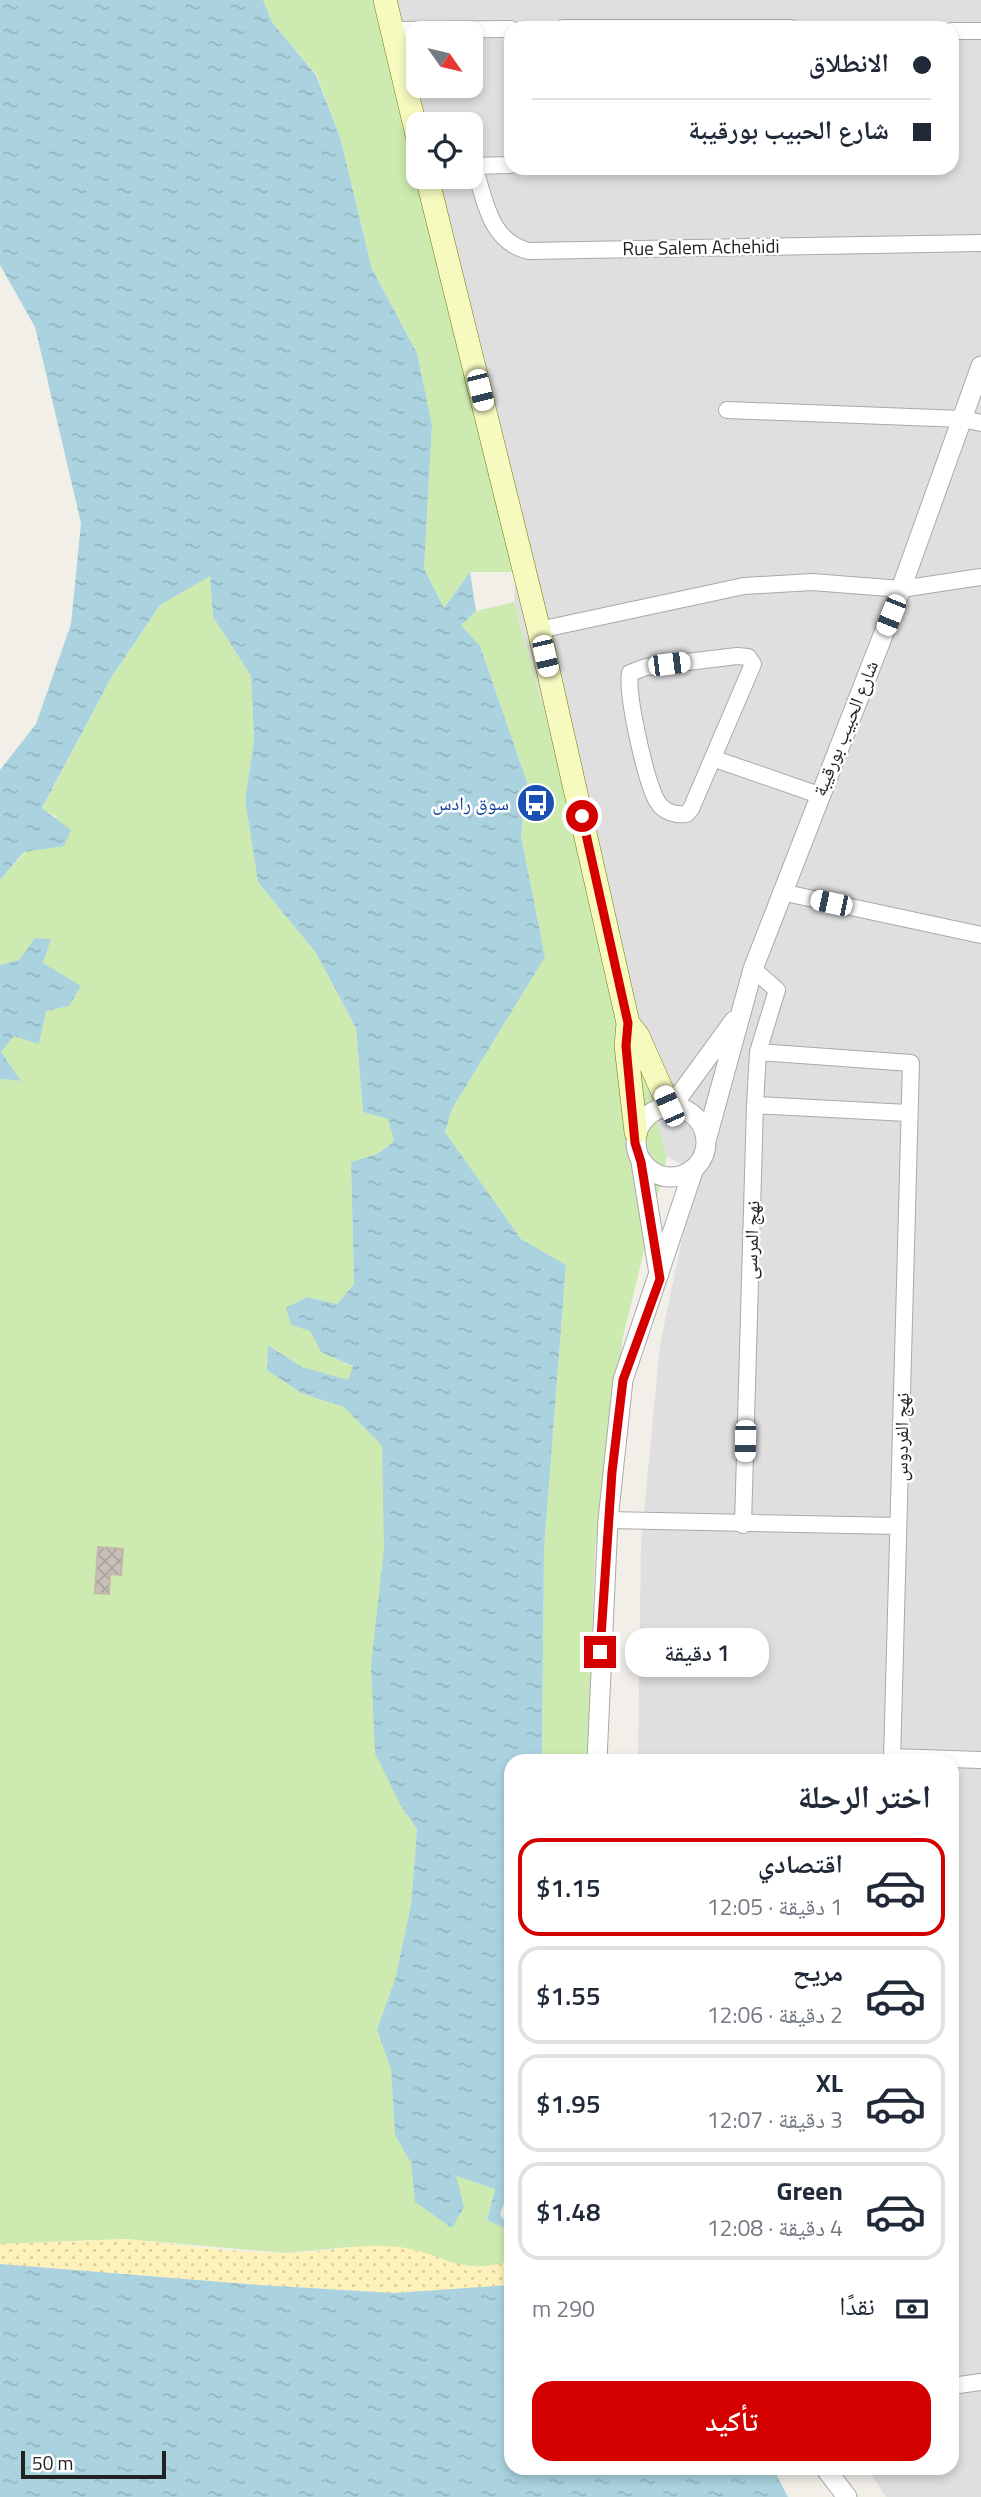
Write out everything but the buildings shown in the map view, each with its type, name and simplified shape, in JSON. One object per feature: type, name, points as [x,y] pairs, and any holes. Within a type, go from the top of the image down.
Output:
[{"type":"main road","points":[[385,0],[412,112]]},
{"type":"main road","points":[[430,189],[539,629],[628,1023],[626,1046],[636,1132]]},
{"type":"main road","points":[[628,1023],[638,1036],[671,1106]]},
{"type":"street","points":[[392,30],[504,29]]},
{"type":"street","points":[[959,31],[981,31]]},
{"type":"street","points":[[483,166],[504,165]]},
{"type":"street","name":"Rue Salem Achehidi","points":[[480,189],[496,231],[512,244],[529,251],[981,243]]},
{"type":"street","name":"شارع الحبيب بورقيبة","points":[[706,1141],[753,969],[780,892],[971,421],[981,366]]},
{"type":"street","points":[[727,410],[971,421]]},
{"type":"street","points":[[539,629],[768,583],[852,583],[901,589],[981,577]]},
{"type":"street","points":[[737,656],[750,659],[752,669],[715,759],[685,814],[662,807],[656,801],[628,689],[630,673],[636,669],[659,665],[737,656]]},
{"type":"street","points":[[715,759],[819,796]]},
{"type":"street","points":[[780,892],[981,936]]},
{"type":"street","name":"نهج المرسى","points":[[743,1525],[758,1052],[777,990],[753,969]]},
{"type":"street","name":"شارع الحبيب بورقيبة","points":[[671,1106],[741,1012]]},
{"type":"street","name":"نهج الفردوس","points":[[758,1052],[911,1063],[892,1754]]},
{"type":"street","points":[[755,1105],[908,1113]]},
{"type":"street","points":[[641,1162],[648,1169],[667,1177],[676,1177],[694,1168],[701,1160],[706,1141],[701,1123],[695,1115],[671,1106],[648,1115],[636,1132],[635,1143],[641,1162],[660,1279]]},
{"type":"street","points":[[597,1754],[608,1520],[623,1380],[660,1279],[694,1168]]},
{"type":"street","points":[[608,1520],[743,1525],[898,1526]]},
{"type":"street","points":[[959,1760],[981,1760]]},
{"type":"street","points":[[959,2385],[981,2382]]},
{"type":"street","points":[[830,2475],[846,2497]]},
{"type":"shaded area","points":[[384,0],[981,0],[981,2497],[886,2497],[872,2475],[959,2475],[959,1754],[638,1754],[641,1544],[660,1345],[696,1172],[667,1157],[514,602],[516,571],[427,189],[483,189],[483,112],[415,112],[411,98],[483,98],[483,21],[406,21],[406,80]]},
{"type":"green space","points":[[263,0],[384,0],[409,112],[406,112],[406,189],[421,189],[516,572],[470,572],[444,608],[424,568],[432,425],[417,353],[372,269],[340,137],[317,75],[272,22]]},
{"type":"green space","points":[[210,575],[213,617],[251,676],[254,741],[245,800],[258,882],[316,953],[356,1028],[363,1112],[388,1119],[394,1141],[377,1154],[351,1162],[354,1284],[337,1304],[307,1297],[312,1335],[321,1348],[354,1367],[348,1381],[302,1367],[269,1345],[267,1370],[301,1393],[344,1407],[382,1446],[385,1549],[401,1806],[417,1829],[411,1904],[396,1976],[377,2030],[391,2069],[395,2135],[411,2163],[415,2201],[456,2176],[495,2189],[487,2220],[504,2228],[504,2263],[489,2267],[457,2266],[399,2247],[348,2247],[286,2253],[126,2239],[0,2244],[0,1079],[20,1081],[1,1051],[15,1035],[42,1025],[46,1011],[69,1006],[43,963],[51,939],[35,938],[19,960],[0,965],[0,880],[57,817],[42,809],[111,678],[160,605]]},
{"type":"green space","points":[[514,602],[667,1157],[623,1337],[595,1550],[588,1754],[542,1754],[544,1549],[566,1266],[521,1239],[445,1132],[452,1109],[545,957],[521,836],[527,782],[480,646],[460,625],[476,611]]},
{"type":"sand","points":[[126,2239],[265,2253],[299,2253],[369,2246],[397,2247],[463,2265],[504,2262],[504,2285],[394,2293],[0,2264],[0,2244]]},
{"type":"water","points":[[0,0],[263,0],[272,22],[316,75],[340,137],[372,269],[417,353],[432,425],[424,568],[444,608],[470,572],[476,611],[461,625],[480,646],[527,782],[521,836],[545,957],[452,1109],[445,1132],[521,1239],[566,1265],[544,1549],[542,1754],[504,1754],[504,2204],[500,2214],[504,2220],[504,2228],[487,2220],[495,2189],[456,2176],[464,2207],[452,2228],[415,2202],[411,2163],[395,2135],[391,2069],[377,2030],[396,1976],[411,1904],[417,1829],[401,1806],[375,1753],[371,1665],[384,1549],[382,1446],[344,1407],[301,1393],[267,1370],[268,1345],[302,1367],[348,1380],[353,1366],[321,1352],[310,1331],[291,1325],[286,1308],[307,1297],[337,1304],[354,1284],[351,1162],[377,1154],[394,1141],[388,1119],[363,1112],[356,1028],[316,953],[258,882],[245,800],[254,741],[251,676],[213,617],[210,576],[160,605],[111,678],[42,808],[71,830],[64,846],[24,852],[0,880],[0,770],[36,724],[71,624],[81,523],[35,327],[0,265]]},
{"type":"water","points":[[35,938],[51,939],[43,963],[81,986],[69,1006],[46,1011],[39,1044],[14,1036],[1,1052],[21,1081],[0,1079],[0,965],[19,960]]},
{"type":"water","points":[[0,2264],[394,2293],[504,2285],[504,2475],[777,2475],[788,2497],[0,2497]]},
{"type":"place","name":"سوق رادس","points":[[536,803]]},
{"type":"route","points":[[582,816],[628,1023],[626,1046],[635,1143],[641,1162],[660,1279],[623,1380],[612,1472],[600,1652]]}]
